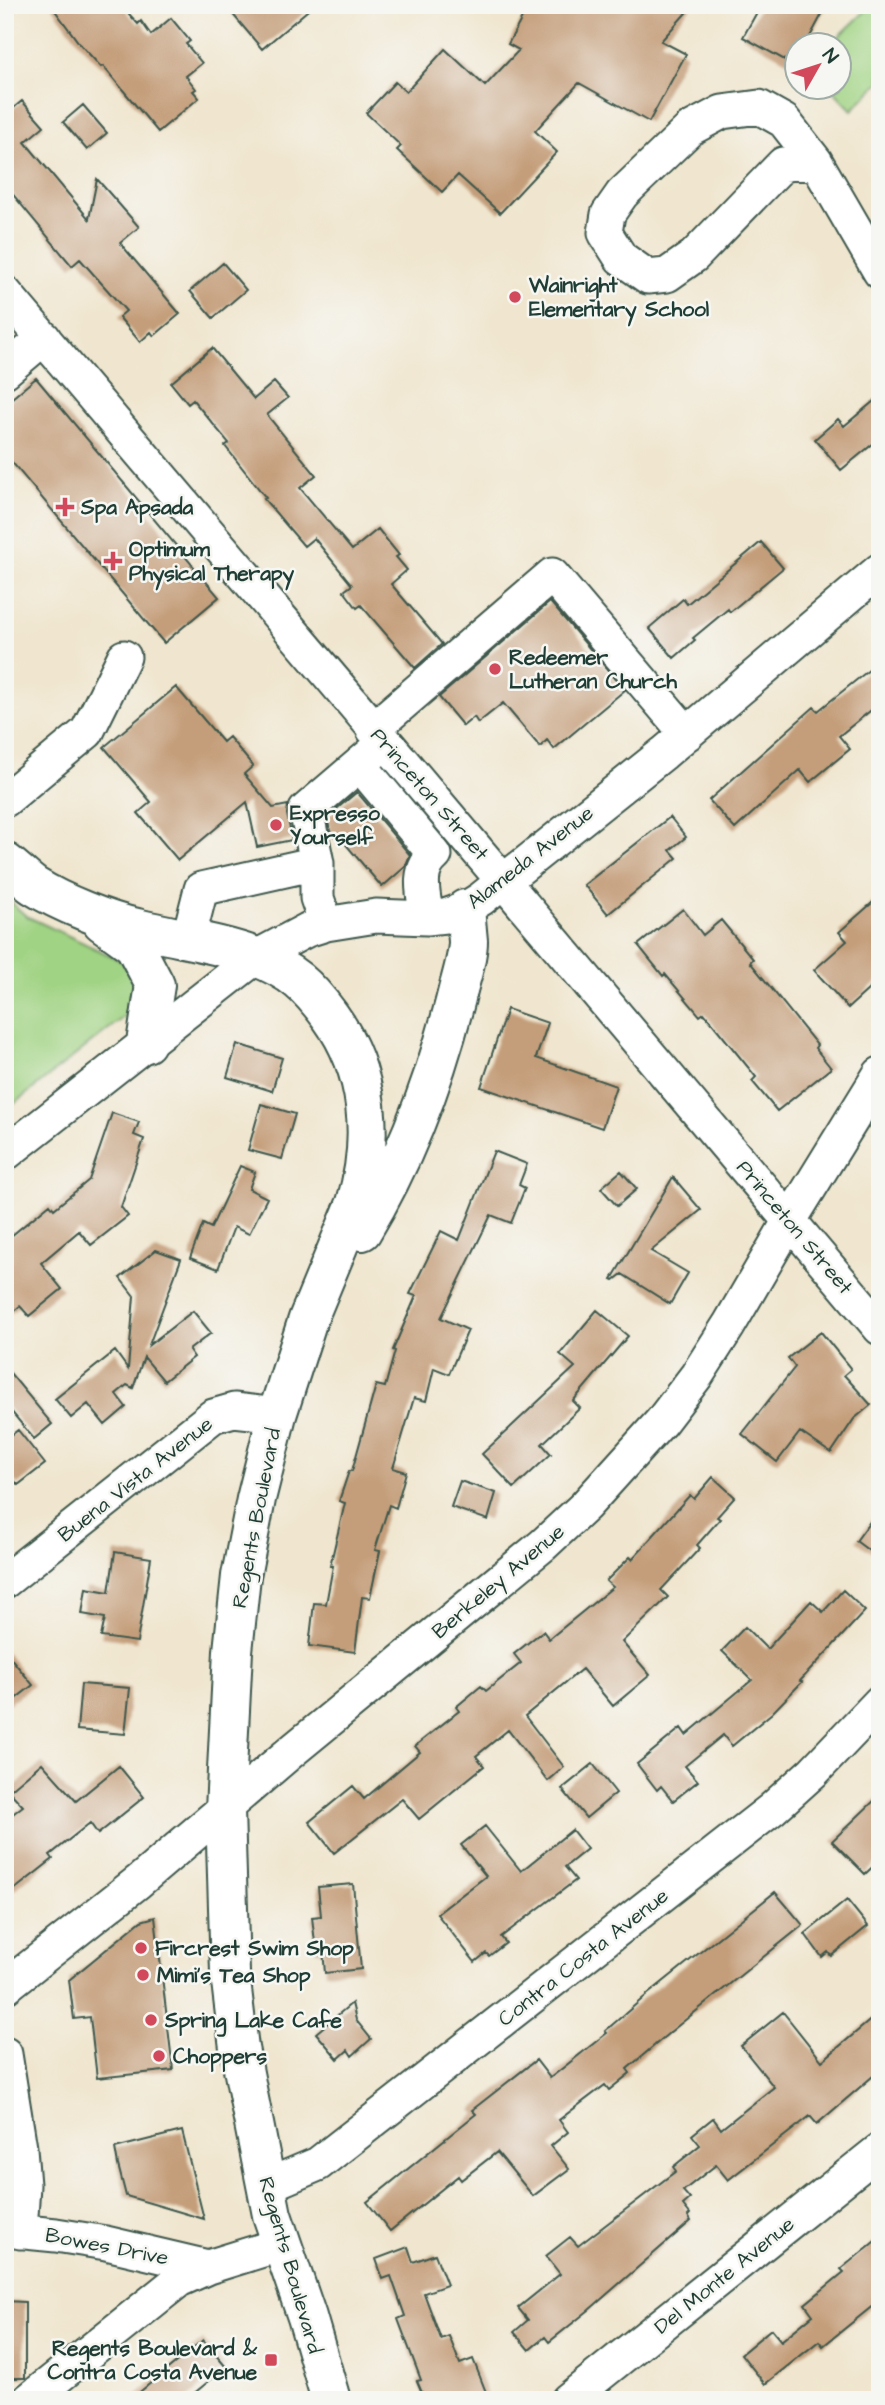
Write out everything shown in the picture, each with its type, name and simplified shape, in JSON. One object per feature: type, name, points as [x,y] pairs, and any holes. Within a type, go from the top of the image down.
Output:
[{"type":"main road","name":"Regents Boulevard","points":[[5,862],[33,885],[89,912],[135,928],[256,957],[297,978],[309,988],[350,1048],[365,1095],[367,1131],[361,1185],[308,1319],[277,1415],[256,1499],[241,1576],[233,1651],[225,1810],[230,1973],[239,2048],[272,2215],[331,2400]]},
{"type":"main road","points":[[308,1319],[381,1200],[420,1117],[463,969],[468,943],[464,909]]},
{"type":"main road","points":[[89,912],[134,945],[155,985],[146,1043]]},
{"type":"street","points":[[816,162],[783,164],[694,256],[667,275],[648,277],[621,258],[605,233],[608,214],[622,194],[690,129],[722,112],[759,107],[784,121],[816,162],[880,272]]},
{"type":"street","name":"Princeton Street","points":[[5,293],[880,1328]]},
{"type":"street","points":[[5,371],[44,338]]},
{"type":"street","name":"Alameda Avenue","points":[[5,1154],[256,957],[307,930],[326,924],[376,916],[427,918],[464,909],[481,899],[687,734],[880,570]]},
{"type":"street","points":[[326,924],[317,898],[317,863],[306,810],[360,765],[379,736],[552,575],[687,734]]},
{"type":"street","points":[[5,800],[87,732],[124,657]]},
{"type":"street","points":[[360,765],[435,855],[428,861],[421,881],[427,918]]},
{"type":"street","points":[[188,940],[201,889],[317,863]]},
{"type":"street","name":"Berkeley Avenue","points":[[5,1987],[225,1810],[585,1507],[654,1431],[697,1375],[880,1074]]},
{"type":"street","name":"Buena Vista Avenue","points":[[5,1581],[213,1416],[234,1410],[277,1415]]},
{"type":"street","name":"Contra Costa Avenue","points":[[266,2186],[318,2164],[761,1817],[813,1772],[880,1702]]},
{"type":"street","points":[[5,2054],[23,2185],[13,2231]]},
{"type":"street","name":"Del Monte Avenue","points":[[568,2400],[880,2150]]},
{"type":"street","name":"Bowes Drive","points":[[13,2231],[106,2243],[208,2267]]},
{"type":"street","points":[[29,2400],[179,2280],[208,2267],[282,2244]]},
{"type":"green space","points":[[872,5],[880,5],[880,82],[852,110],[844,102],[854,102],[854,32],[844,32]]},
{"type":"green space","points":[[5,897],[26,916],[122,961],[137,987],[136,1004],[125,1016],[5,1111]]},
{"type":"building","points":[[51,5],[121,5],[138,24],[141,21],[151,35],[171,18],[190,41],[186,44],[202,63],[186,76],[199,98],[158,132],[103,66],[101,67],[79,43]]},
{"type":"building","points":[[225,5],[314,5],[262,49]]},
{"type":"building","points":[[529,5],[693,5],[661,41],[686,54],[649,122],[579,83],[535,131],[557,152],[500,213],[458,175],[442,192],[397,150],[401,146],[366,113],[395,82],[406,92],[445,49],[485,86],[519,50],[508,44]]},
{"type":"building","points":[[761,5],[827,5],[813,32],[784,32],[784,60],[743,37]]},
{"type":"building","points":[[22,101],[44,126],[25,142],[89,219],[97,179],[139,227],[120,243],[180,314],[154,336],[151,332],[140,342],[119,317],[126,311],[80,259],[72,266],[5,185],[5,115]]},
{"type":"building","points":[[83,105],[107,133],[87,150],[63,122]]},
{"type":"building","points":[[223,263],[246,290],[213,318],[190,291]]},
{"type":"building","points":[[212,348],[254,399],[274,382],[288,398],[267,415],[316,475],[300,488],[352,550],[378,529],[399,555],[396,557],[407,570],[391,584],[442,644],[415,668],[361,605],[357,608],[344,591],[352,585],[314,538],[304,546],[264,499],[266,498],[225,446],[229,443],[193,400],[188,404],[171,383]]},
{"type":"building","points":[[36,378],[219,597],[164,643],[5,454],[5,404]]},
{"type":"building","points":[[880,396],[880,438],[841,470],[815,439],[838,419],[844,426]]},
{"type":"building","points":[[761,542],[783,568],[730,612],[728,609],[674,658],[649,628],[683,599],[687,604]]},
{"type":"building","name":"Redeemer Lutheran Church","points":[[550,602],[625,690],[554,749],[547,740],[540,747],[503,703],[478,723],[474,717],[463,726],[439,697]]},
{"type":"building","points":[[880,661],[880,703],[839,736],[850,749],[810,782],[800,770],[735,829],[709,800],[814,707],[818,711]]},
{"type":"building","points":[[176,687],[223,742],[229,737],[253,766],[244,774],[273,808],[288,805],[292,840],[257,847],[247,802],[178,860],[138,813],[151,802],[104,747]]},
{"type":"building","points":[[357,792],[410,855],[405,867],[382,887],[338,835],[335,837],[330,831],[327,817]]},
{"type":"building","points":[[670,817],[686,837],[670,850],[677,858],[608,914],[584,885]]},
{"type":"building","points":[[880,896],[880,979],[848,1008],[814,970],[847,941],[839,932]]},
{"type":"building","points":[[683,909],[703,935],[721,920],[753,959],[750,962],[817,1045],[815,1048],[831,1068],[777,1111],[752,1081],[756,1077],[704,1013],[700,1016],[638,945]]},
{"type":"building","points":[[507,1009],[548,1023],[536,1058],[616,1086],[602,1128],[481,1087]]},
{"type":"building","points":[[237,1044],[282,1058],[272,1091],[227,1077]]},
{"type":"building","points":[[261,1104],[295,1114],[282,1159],[248,1150]]},
{"type":"building","points":[[112,1113],[139,1122],[134,1135],[144,1139],[121,1207],[128,1216],[91,1245],[79,1231],[41,1263],[62,1289],[29,1316],[20,1306],[5,1318],[5,1241],[50,1204],[54,1209],[89,1180]]},
{"type":"building","points":[[494,1151],[527,1164],[519,1185],[525,1188],[511,1223],[491,1215],[441,1318],[468,1330],[449,1374],[434,1368],[426,1401],[414,1398],[393,1468],[406,1472],[396,1508],[389,1505],[375,1550],[380,1551],[370,1598],[362,1597],[355,1652],[309,1646],[314,1603],[326,1604],[333,1566],[330,1566],[345,1503],[339,1501],[349,1471],[352,1471],[376,1385],[385,1387],[395,1351],[393,1350],[416,1296],[410,1294],[441,1231],[459,1240]]},
{"type":"building","points":[[240,1166],[255,1172],[249,1189],[267,1198],[249,1234],[234,1227],[218,1269],[190,1258],[203,1224],[211,1228]]},
{"type":"building","points":[[621,1171],[637,1189],[617,1206],[601,1188]]},
{"type":"building","points":[[673,1177],[701,1210],[651,1251],[688,1273],[670,1304],[622,1274],[612,1279]]},
{"type":"building","points":[[156,1250],[181,1259],[149,1345],[193,1311],[211,1333],[189,1350],[194,1357],[164,1381],[144,1357],[133,1388],[127,1385],[116,1394],[126,1407],[105,1425],[88,1404],[71,1418],[55,1399],[115,1351],[128,1369],[134,1296],[120,1278]]},
{"type":"building","points":[[597,1310],[628,1336],[573,1401],[580,1408],[542,1444],[551,1454],[514,1488],[482,1454],[575,1367],[560,1354]]},
{"type":"building","points":[[821,1332],[851,1369],[844,1375],[871,1405],[854,1419],[831,1453],[800,1432],[777,1462],[742,1434],[795,1367],[788,1358]]},
{"type":"building","points":[[5,1367],[52,1424],[34,1439],[5,1404]]},
{"type":"building","points":[[18,1430],[45,1464],[18,1485],[13,1479],[5,1485],[5,1440]]},
{"type":"building","points":[[713,1477],[735,1497],[697,1545],[700,1548],[661,1590],[668,1597],[622,1642],[650,1675],[613,1706],[582,1669],[525,1716],[564,1767],[548,1781],[508,1730],[476,1756],[484,1766],[419,1819],[402,1799],[334,1853],[309,1822],[353,1786],[364,1799],[420,1752],[415,1746],[459,1711],[456,1707],[481,1686],[486,1691],[521,1663],[514,1654],[543,1631],[549,1639],[613,1587],[606,1581],[630,1557],[632,1559],[690,1495],[694,1499]]},
{"type":"building","points":[[460,1481],[496,1493],[488,1520],[451,1507]]},
{"type":"building","points":[[880,1508],[880,1559],[856,1541]]},
{"type":"building","points":[[115,1552],[151,1558],[137,1642],[101,1637],[105,1618],[82,1614],[86,1588],[109,1592]]},
{"type":"building","points":[[843,1590],[865,1611],[800,1681],[802,1682],[772,1713],[732,1746],[723,1735],[685,1766],[698,1781],[673,1801],[661,1786],[657,1790],[637,1764],[681,1728],[686,1735],[752,1680],[722,1651],[745,1627],[767,1649],[811,1601],[823,1612]]},
{"type":"building","points":[[5,1651],[33,1685],[5,1707]]},
{"type":"building","points":[[81,1684],[130,1688],[125,1734],[77,1730]]},
{"type":"building","points":[[42,1763],[76,1801],[119,1766],[144,1797],[98,1834],[90,1823],[50,1855],[53,1859],[5,1897],[5,1820],[23,1806],[9,1791]]},
{"type":"building","points":[[593,1764],[616,1793],[586,1818],[562,1789]]},
{"type":"building","points":[[880,1795],[880,1860],[865,1874],[832,1841]]},
{"type":"building","points":[[485,1826],[521,1871],[572,1830],[587,1849],[565,1867],[576,1880],[501,1937],[506,1943],[489,1956],[486,1953],[475,1962],[437,1914],[486,1876],[461,1845]]},
{"type":"building","points":[[353,1884],[361,1969],[325,1973],[323,1950],[316,1951],[312,1917],[321,1916],[318,1887]]},
{"type":"building","points":[[775,1892],[803,1925],[669,2033],[627,2069],[630,2073],[609,2090],[605,2085],[559,2120],[568,2132],[551,2146],[569,2169],[533,2196],[497,2152],[461,2180],[458,2176],[390,2231],[367,2202],[476,2114],[472,2110],[536,2060],[550,2078],[607,2033],[605,2031],[648,1994]]},
{"type":"building","points":[[847,1900],[868,1926],[831,1956],[828,1952],[822,1957],[805,1934]]},
{"type":"building","points":[[155,1917],[173,2070],[97,2078],[90,2017],[74,2019],[69,1980],[141,1921]]},
{"type":"building","points":[[352,2003],[356,2020],[371,2039],[352,2056],[348,2050],[338,2059],[316,2033]]},
{"type":"building","points":[[783,2012],[822,2061],[880,2012],[880,2070],[817,2124],[810,2116],[728,2180],[716,2165],[683,2191],[690,2199],[683,2205],[690,2214],[688,2216],[691,2221],[549,2342],[545,2337],[529,2350],[514,2332],[528,2320],[518,2308],[560,2274],[546,2256],[570,2237],[578,2246],[676,2171],[673,2167],[700,2145],[692,2135],[713,2118],[721,2129],[774,2087],[741,2046]]},
{"type":"building","points":[[182,2131],[204,2219],[126,2196],[118,2165],[115,2148]]},
{"type":"building","points":[[880,2237],[880,2300],[823,2346],[819,2341],[765,2384],[741,2354],[771,2329],[781,2341],[813,2315],[805,2304],[844,2272],[841,2269]]},
{"type":"building","points":[[408,2247],[413,2262],[435,2254],[447,2285],[424,2293],[441,2339],[449,2336],[460,2364],[473,2359],[489,2400],[425,2400],[417,2381],[421,2380],[398,2319],[405,2316],[391,2276],[383,2279],[376,2259]]},
{"type":"building","points":[[5,2301],[25,2302],[25,2378],[5,2378]]},
{"type":"building","points":[[203,2340],[226,2367],[186,2400],[130,2400]]},
{"type":"place","name":"Wainright Elementary School","points":[[515,297]]},
{"type":"place","name":"Spa Apsada","points":[[65,507]]},
{"type":"place","name":"Optimum Physical Therapy","points":[[113,561]]},
{"type":"place","name":"Redeemer Lutheran Church","points":[[495,669]]},
{"type":"place","name":"Expresso Yourself","points":[[276,825]]},
{"type":"place","name":"Fircrest Swim Shop","points":[[141,1948]]},
{"type":"place","name":"Mimi's Tea Shop","points":[[143,1975]]},
{"type":"place","name":"Spring Lake Cafe","points":[[151,2020]]},
{"type":"place","name":"Choppers","points":[[159,2056]]},
{"type":"place","name":"Regents Boulevard & Contra Costa Avenue","points":[[271,2360]]}]
